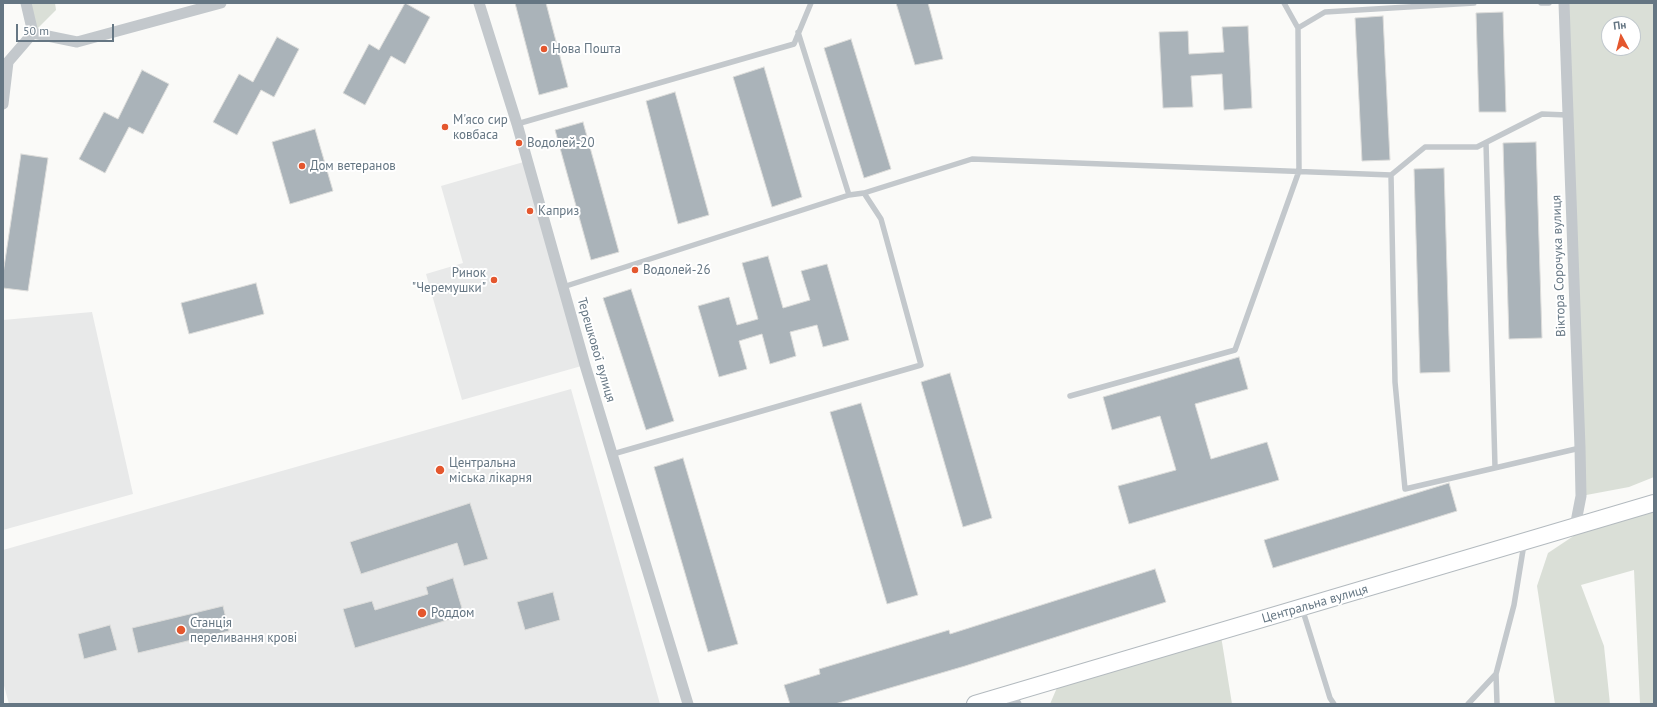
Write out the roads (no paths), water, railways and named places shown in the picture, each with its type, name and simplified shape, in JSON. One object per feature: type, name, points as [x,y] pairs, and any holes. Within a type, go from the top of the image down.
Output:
[{"type":"main road","name":"Центральна вулиця","points":[[975,704],[1012,699],[1302,608],[1654,503]]},
{"type":"street","points":[[26,3],[33,33]]},
{"type":"street","points":[[33,33],[77,42],[221,3]]},
{"type":"street","name":"Терешкової вулиця","points":[[479,3],[517,124],[563,287],[688,704]]},
{"type":"street","name":"Віктора Сорочука вулиця","points":[[1564,3],[1580,448],[1580,496],[1575,527]]},
{"type":"street","points":[[3,104],[6,62],[33,33]]},
{"type":"lane","points":[[517,124],[794,44],[811,3]]},
{"type":"lane","points":[[1070,396],[1235,350],[1299,171],[1298,28],[1284,3]]},
{"type":"lane","points":[[1298,28],[1325,12],[1474,3]]},
{"type":"lane","points":[[1541,3],[1549,3]]},
{"type":"lane","points":[[798,32],[849,195]]},
{"type":"lane","points":[[563,287],[849,195],[864,194],[972,159],[1391,175],[1425,147],[1477,147],[1542,114],[1567,115]]},
{"type":"lane","points":[[1486,142],[1495,467]]},
{"type":"lane","points":[[1391,175],[1395,382],[1405,489],[1580,448]]},
{"type":"lane","points":[[613,454],[921,365],[881,219],[864,194]]},
{"type":"lane","points":[[1497,704],[1496,674],[1514,605],[1524,542]]},
{"type":"lane","points":[[1302,608],[1330,698],[1334,704]]},
{"type":"lane","points":[[1468,704],[1496,674]]},
{"type":"place","name":"Нова Пошта","points":[[544,49]]},
{"type":"place","name":"М'ясо сир ковбаса","points":[[445,127]]},
{"type":"place","name":"Водолей-20","points":[[519,143]]},
{"type":"place","name":"Дом ветеранов","points":[[302,166]]},
{"type":"place","name":"Каприз","points":[[530,211]]},
{"type":"place","name":"Водолей-26","points":[[635,270]]},
{"type":"place","name":"Ринок \"Черемушки\"","points":[[494,280]]},
{"type":"place","name":"Центральна міська лікарня","points":[[440,470]]},
{"type":"place","name":"Роддом","points":[[422,613]]},
{"type":"place","name":"Станція переливання крові","points":[[181,630]]}]
